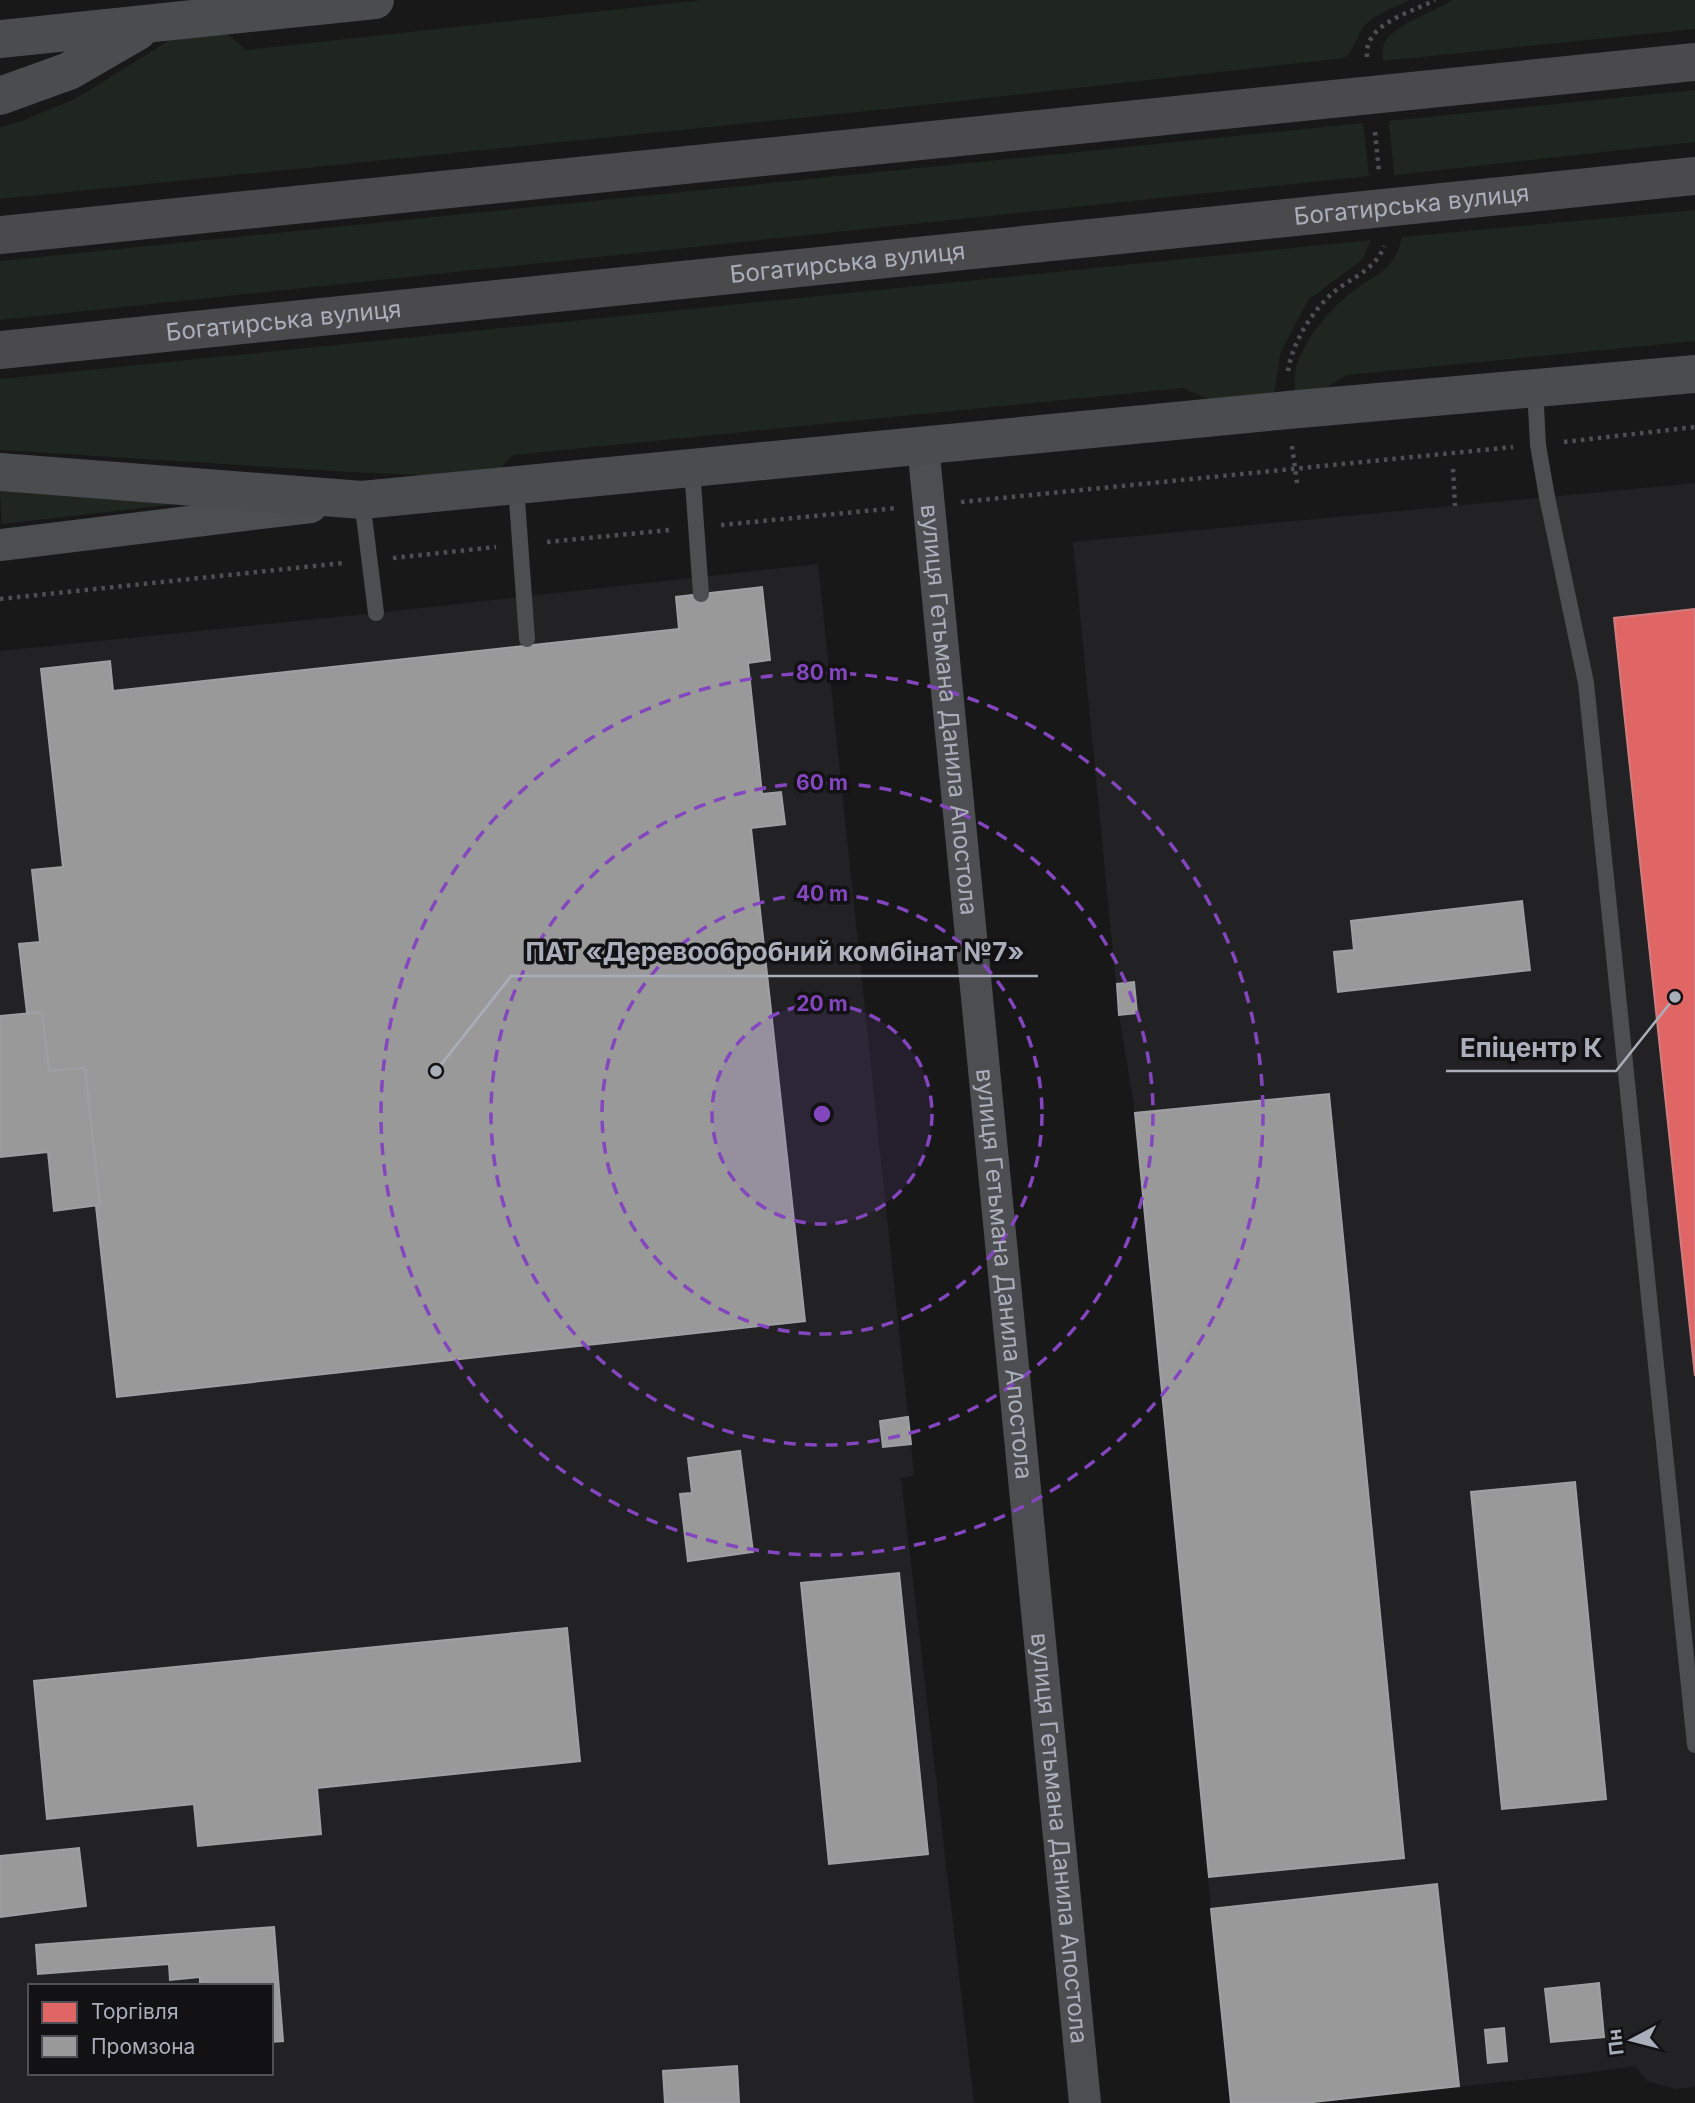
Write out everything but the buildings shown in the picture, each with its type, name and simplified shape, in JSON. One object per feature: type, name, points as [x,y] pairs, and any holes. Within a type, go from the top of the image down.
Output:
[{"type":"main road","points":[[0,39],[375,0]]},
{"type":"main road","points":[[0,96],[69,71],[149,24]]},
{"type":"main road","points":[[0,235],[1695,62]]},
{"type":"main road","name":"Богатирська вулиця","points":[[0,350],[1695,176]]},
{"type":"main road","points":[[0,472],[362,500],[1695,374]]},
{"type":"street","name":"вулиця Гетьмана Данила Апостола","points":[[923,445],[1085,2103]]},
{"type":"street","points":[[0,545],[362,500]]},
{"type":"lane","points":[[1535,388],[1538,445],[1586,682],[1695,1745]]},
{"type":"lane","points":[[691,469],[701,594]]},
{"type":"lane","points":[[516,486],[527,639]]},
{"type":"lane","points":[[362,500],[376,613]]},
{"type":"path","points":[[0,599],[1695,427]]},
{"type":"path","points":[[1453,469],[1455,506]]},
{"type":"shaded area","points":[[703,0],[1410,0],[1378,15],[1366,24],[1345,58],[897,108],[0,199],[0,127],[75,99],[173,38],[226,33],[246,50]]},
{"type":"shaded area","points":[[1452,0],[1695,0],[1695,29],[1383,61],[1384,44],[1388,37],[1414,19]]},
{"type":"shaded area","points":[[1695,90],[1695,142],[1394,175],[1389,121]]},
{"type":"shaded area","points":[[1363,123],[1369,176],[0,320],[0,261]]},
{"type":"shaded area","points":[[1695,210],[1695,341],[1347,375],[1324,389],[1295,391],[1297,364],[1313,333],[1344,298],[1390,264],[1402,237]]},
{"type":"shaded area","points":[[1371,240],[1362,260],[1308,300],[1280,354],[1274,396],[1210,400],[1183,388],[513,455],[494,474],[480,478],[0,450],[0,379]]},
{"type":"shaded area","points":[[1695,483],[1695,2087],[1675,2089],[1647,2081],[1635,2066],[1304,2103],[1231,2103],[1135,1113],[1119,1015],[1073,542]]},
{"type":"shaded area","points":[[0,491],[186,503],[2,524]]},
{"type":"shaded area","points":[[818,564],[914,1476],[901,1478],[974,2103],[0,2103],[0,651]]},
{"type":"place","name":"Епіцентр К","points":[[1675,997]]},
{"type":"place","name":"ПАТ «Деревообробний комбінат №7»","points":[[436,1071]]}]
